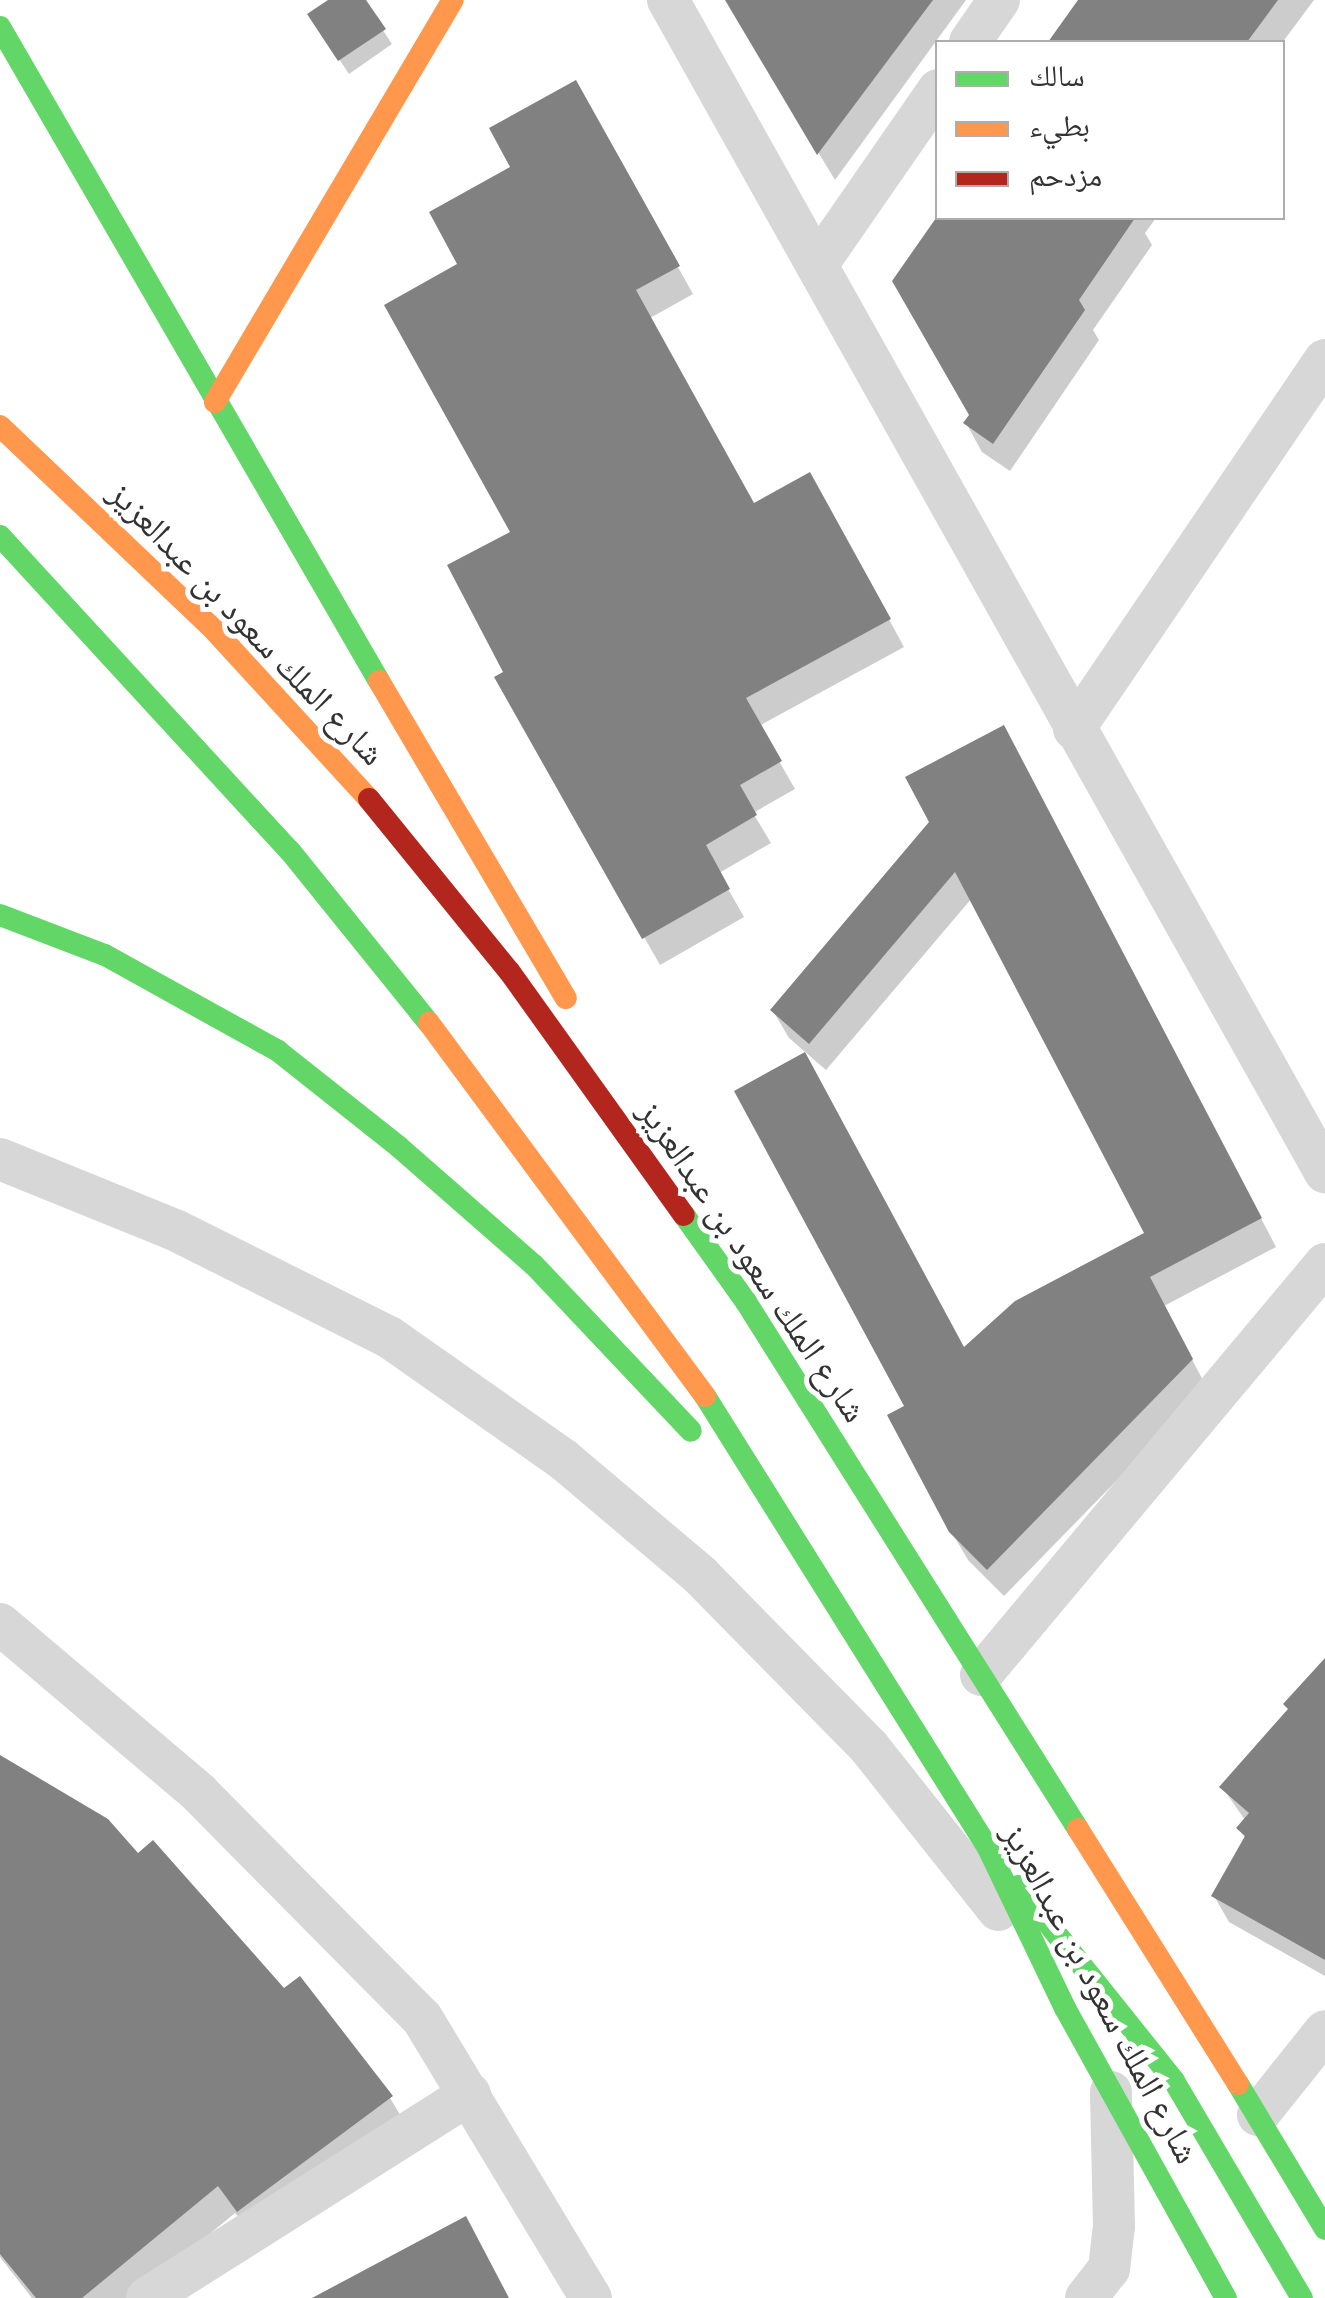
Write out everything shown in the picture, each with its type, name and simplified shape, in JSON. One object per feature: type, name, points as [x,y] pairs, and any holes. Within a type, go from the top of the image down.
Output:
[{"type":"main road","points":[[215,402],[454,0]]},
{"type":"main road","points":[[0,27],[215,402],[576,1014]]},
{"type":"main road","name":"شارع الملك سعود بن عبدالعزيز","points":[[0,426],[215,631],[361,789],[509,971],[746,1302],[1258,2115],[1325,2229]]},
{"type":"main road","name":"شارع الملك سعود بن عبدالعزيز","points":[[0,536],[290,851],[428,1021],[707,1399],[881,1683],[988,1848],[1065,2008],[1226,2298]]},
{"type":"main road","points":[[0,915],[105,955],[278,1051],[399,1147],[534,1265],[662,1395],[777,1536],[881,1683]]},
{"type":"main road","points":[[606,1064],[746,1302]]},
{"type":"main road","points":[[988,1848],[1174,2081],[1302,2298]]},
{"type":"street","points":[[668,0],[1325,1172]]},
{"type":"street","points":[[971,40],[999,0]]},
{"type":"street","points":[[817,265],[935,94]]},
{"type":"street","points":[[1074,729],[1325,360]]},
{"type":"street","points":[[0,1160],[177,1231],[390,1337],[564,1460],[700,1576],[869,1747],[968,1868],[1065,2008]]},
{"type":"street","points":[[981,1675],[1325,1264]]},
{"type":"street","points":[[0,1624],[199,1793],[422,2018],[591,2298]]},
{"type":"street","points":[[1258,2115],[1325,2032]]},
{"type":"street","points":[[1086,2298],[1109,2269],[1114,2226],[1111,2092]]},
{"type":"street","points":[[146,2298],[470,2094]]},
{"type":"building","points":[[328,0],[366,0],[386,29],[338,61],[307,14]]},
{"type":"building","points":[[725,0],[933,0],[817,155]]},
{"type":"building","points":[[1078,0],[1278,0],[1248,40],[1049,40]]},
{"type":"building","points":[[576,80],[680,266],[636,290],[754,503],[810,472],[891,619],[746,698],[782,761],[740,785],[757,815],[706,845],[730,889],[642,939],[494,677],[503,672],[447,565],[510,532],[384,305],[457,264],[429,212],[510,167],[489,128]]},
{"type":"building","points":[[935,219],[1134,220],[1079,300],[1085,310],[993,444],[963,423],[969,415],[892,281]]},
{"type":"building","points":[[1004,725],[1262,1218],[1150,1277],[1193,1359],[987,1570],[949,1532],[887,1415],[904,1406],[734,1091],[805,1052],[964,1347],[1015,1301],[1144,1233],[955,872],[809,1044],[770,1010],[929,822],[905,777]]},
{"type":"building","points":[[1325,1658],[1325,1960],[1211,1896],[1245,1836],[1236,1828],[1249,1813],[1219,1787],[1288,1709],[1283,1704]]},
{"type":"building","points":[[0,1755],[108,1819],[138,1853],[153,1840],[284,1988],[300,1976],[393,2096],[237,2212],[218,2186],[82,2298],[36,2298],[0,2254]]},
{"type":"building","points":[[466,2216],[509,2298],[312,2298]]},
{"type":"traffic: fast","points":[[0,27],[379,681]]},
{"type":"traffic: fast","points":[[0,536],[290,851],[429,1023]]},
{"type":"traffic: fast","points":[[0,915],[105,955],[278,1051],[399,1147],[534,1265],[691,1431]]},
{"type":"traffic: fast","points":[[684,1215],[746,1302],[1078,1829]]},
{"type":"traffic: fast","points":[[705,1396],[988,1848],[1065,2008],[1226,2298]]},
{"type":"traffic: fast","points":[[1018,1886],[1174,2081],[1302,2298]]},
{"type":"traffic: fast","points":[[1238,2084],[1325,2229]]},
{"type":"traffic: slow","points":[[215,402],[453,0]]},
{"type":"traffic: slow","points":[[0,426],[215,631],[369,799]]},
{"type":"traffic: slow","points":[[379,681],[566,998]]},
{"type":"traffic: slow","points":[[429,1023],[705,1396]]},
{"type":"traffic: slow","points":[[1078,1829],[1238,2084]]},
{"type":"traffic: jam","points":[[369,799],[509,971],[684,1215]]}]
